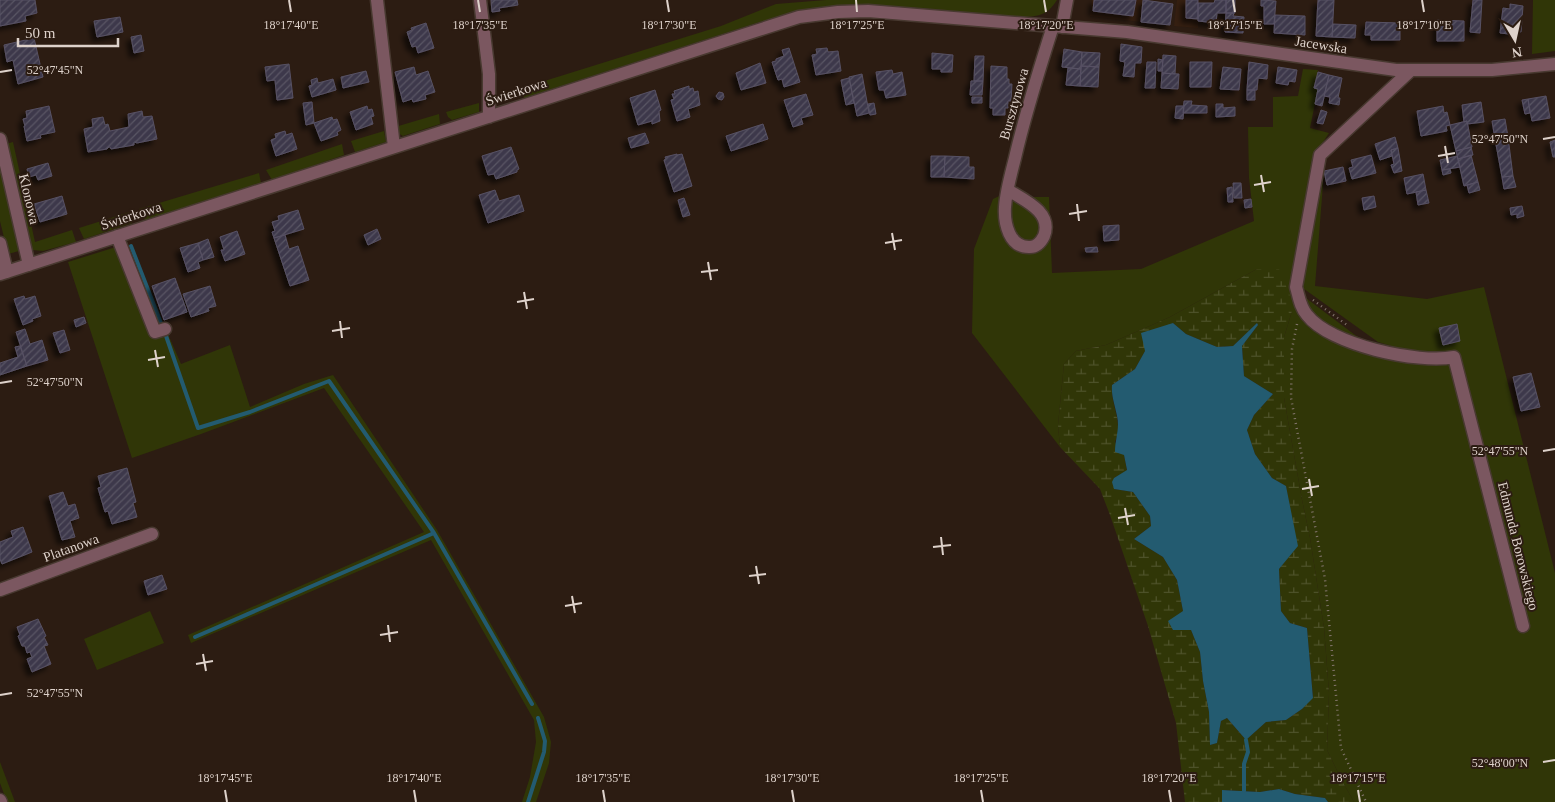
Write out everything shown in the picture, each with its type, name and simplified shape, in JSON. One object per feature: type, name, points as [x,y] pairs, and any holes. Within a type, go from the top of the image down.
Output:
[{"type":"street","points":[[377,0],[394,147]]},
{"type":"street","points":[[480,0],[489,74],[489,117]]},
{"type":"street","name":"Bursztynowa","points":[[1008,190],[1025,115],[1067,0]]},
{"type":"street","name":"Świerkowa","points":[[4,273],[798,17],[838,12],[868,11],[1058,26]]},
{"type":"street","name":"Jacewska","points":[[1058,26],[1136,34],[1368,67],[1410,71],[1492,70],[1555,64]]},
{"type":"street","points":[[1296,287],[1320,154],[1410,71]]},
{"type":"street","name":"Klonowa","points":[[0,139],[29,265]]},
{"type":"street","points":[[117,236],[155,332],[165,329]]},
{"type":"street","points":[[0,243],[4,273]]},
{"type":"street","name":"Edmunda Borowskiego","points":[[1296,287],[1300,304],[1307,316],[1320,327],[1346,340],[1373,349],[1403,355],[1440,360],[1454,357],[1523,626]]},
{"type":"street","name":"Platanowa","points":[[0,590],[152,534]]},
{"type":"path","points":[[1296,287],[1352,330]]},
{"type":"path","points":[[1298,321],[1292,349],[1291,398],[1325,579],[1341,748],[1366,802]]},
{"type":"shaded area","points":[[1092,0],[1143,0],[1141,22],[1090,16]]},
{"type":"shaded area","points":[[1177,0],[1198,0],[1198,28],[1174,26]]},
{"type":"green space","points":[[826,0],[1057,0],[1045,12],[1036,16],[1025,17],[919,8],[838,5],[797,12],[760,22],[524,98],[522,88],[721,26],[776,4]]},
{"type":"green space","points":[[1533,0],[1555,0],[1555,51],[1532,54]]},
{"type":"green space","points":[[1303,69],[1318,70],[1314,88],[1318,89],[1310,128],[1329,133],[1316,153],[1293,288],[1319,332],[1405,361],[1443,365],[1440,354],[1409,351],[1378,342],[1300,286],[1325,159],[1315,286],[1427,299],[1484,287],[1555,573],[1555,802],[1354,802],[1342,781],[1327,750],[1329,693],[1324,628],[1310,538],[1284,398],[1284,337],[1292,311],[1257,269],[1170,317],[1106,345],[1076,351],[1064,364],[1058,425],[1060,447],[972,333],[974,249],[993,199],[1014,189],[1025,197],[1049,197],[1052,273],[1141,269],[1254,221],[1249,178],[1248,127],[1273,127],[1273,97],[1298,96]]},
{"type":"green space","points":[[479,103],[479,112],[452,120],[446,112]]},
{"type":"green space","points":[[439,114],[440,124],[403,136],[398,133],[395,127]]},
{"type":"green space","points":[[384,131],[386,142],[355,152],[351,141]]},
{"type":"green space","points":[[13,142],[35,242],[72,230],[76,242],[43,251],[30,248],[6,144]]},
{"type":"green space","points":[[342,144],[344,155],[272,180],[266,170]]},
{"type":"green space","points":[[0,168],[19,251],[8,254],[0,221]]},
{"type":"green space","points":[[259,173],[261,183],[145,220],[139,209]]},
{"type":"green space","points":[[130,212],[132,223],[84,239],[79,228]]},
{"type":"green space","points":[[116,247],[153,337],[167,332],[181,364],[230,345],[250,407],[304,384],[333,375],[437,530],[544,717],[551,742],[549,763],[536,802],[522,802],[530,777],[536,742],[534,720],[431,540],[191,643],[188,635],[424,532],[324,388],[132,458],[68,262]]},
{"type":"green space","points":[[1257,269],[1279,269],[1289,292],[1292,311],[1284,337],[1284,398],[1310,538],[1324,628],[1329,693],[1327,750],[1354,802],[1328,802],[1325,798],[1295,794],[1279,789],[1260,792],[1223,790],[1222,802],[1185,802],[1176,723],[1148,626],[1100,489],[1060,447],[1058,425],[1064,364],[1076,351],[1106,345],[1170,317]],"holes":[[[1173,323],[1186,334],[1217,347],[1233,346],[1257,323],[1258,325],[1242,346],[1244,376],[1273,394],[1254,415],[1247,430],[1255,454],[1272,478],[1286,486],[1297,546],[1279,569],[1281,611],[1290,623],[1307,628],[1313,697],[1302,709],[1286,720],[1266,722],[1246,740],[1227,718],[1221,721],[1217,743],[1210,745],[1209,712],[1200,652],[1191,630],[1173,630],[1183,611],[1177,580],[1163,557],[1134,539],[1151,526],[1150,516],[1133,492],[1114,489],[1114,478],[1127,471],[1124,455],[1115,442],[1118,428],[1112,385],[1135,369],[1145,351]]]},
{"type":"green space","points":[[1302,295],[1370,344],[1350,339],[1314,317]]},
{"type":"green space","points":[[150,611],[164,643],[97,670],[84,639]]},
{"type":"green space","points":[[0,762],[15,802],[7,802],[0,783]]},
{"type":"water","points":[[1173,323],[1186,334],[1217,347],[1233,346],[1257,323],[1258,325],[1242,346],[1244,376],[1273,394],[1254,415],[1247,430],[1255,454],[1272,478],[1286,486],[1298,546],[1279,569],[1281,611],[1290,623],[1307,628],[1313,698],[1302,709],[1286,720],[1266,722],[1246,740],[1227,718],[1221,721],[1217,743],[1210,745],[1209,712],[1200,652],[1191,630],[1173,630],[1168,621],[1183,611],[1177,580],[1163,557],[1134,539],[1151,526],[1150,516],[1133,492],[1114,489],[1112,482],[1114,478],[1127,470],[1124,455],[1115,452],[1118,421],[1112,385],[1135,369],[1145,351],[1141,333]]},
{"type":"water","points":[[1279,789],[1295,794],[1325,798],[1328,802],[1222,802],[1222,790],[1260,792]]},
{"type":"building","points":[[0,0],[35,0],[37,13],[25,16],[26,21],[0,26]]},
{"type":"building","points":[[491,0],[517,0],[518,5],[499,8],[500,11],[492,12]]},
{"type":"building","points":[[1094,0],[1136,0],[1133,16],[1093,11]]},
{"type":"building","points":[[1143,0],[1173,4],[1170,25],[1141,22]]},
{"type":"building","points":[[1186,0],[1198,0],[1198,19],[1186,18]]},
{"type":"building","points":[[1215,0],[1226,0],[1226,13],[1217,13],[1216,23],[1198,21],[1198,3],[1214,3]]},
{"type":"building","points":[[1226,0],[1235,0],[1235,13],[1226,13]]},
{"type":"building","points":[[1261,0],[1276,1],[1274,24],[1264,24],[1264,6],[1261,6]]},
{"type":"building","points":[[1318,0],[1334,0],[1332,37],[1316,36]]},
{"type":"building","points":[[1473,0],[1482,0],[1480,33],[1470,32]]},
{"type":"building","points":[[1510,4],[1523,6],[1521,32],[1510,31],[1509,34],[1500,33],[1503,8],[1510,9]]},
{"type":"building","points":[[1226,13],[1234,13],[1233,16],[1244,17],[1243,33],[1225,32]]},
{"type":"building","points":[[1275,15],[1305,16],[1305,35],[1274,33]]},
{"type":"building","points":[[120,17],[123,32],[97,37],[94,21]]},
{"type":"building","points":[[1437,20],[1464,21],[1464,41],[1437,41]]},
{"type":"building","points":[[1366,22],[1400,23],[1400,40],[1371,40],[1371,35],[1365,35]]},
{"type":"building","points":[[426,23],[434,48],[418,53],[416,46],[412,47],[407,32],[412,30],[411,28]]},
{"type":"building","points":[[1333,24],[1356,25],[1355,38],[1332,37]]},
{"type":"building","points":[[141,35],[144,51],[134,53],[131,37]]},
{"type":"building","points":[[34,38],[43,77],[18,84],[13,60],[7,62],[4,45]]},
{"type":"building","points":[[1121,44],[1142,47],[1141,63],[1135,63],[1134,77],[1123,76],[1125,62],[1120,61]]},
{"type":"building","points":[[789,48],[800,82],[784,87],[782,79],[778,80],[772,62],[784,56],[782,50]]},
{"type":"building","points":[[827,48],[828,52],[838,51],[841,71],[816,75],[812,55],[817,54],[816,49]]},
{"type":"building","points":[[1064,49],[1082,52],[1081,69],[1062,67]]},
{"type":"building","points":[[1082,52],[1100,53],[1099,67],[1081,66]]},
{"type":"building","points":[[932,53],[953,55],[952,72],[941,72],[941,69],[932,69]]},
{"type":"building","points":[[1163,55],[1176,56],[1175,74],[1162,73]]},
{"type":"building","points":[[975,56],[984,56],[983,81],[974,81]]},
{"type":"building","points":[[1158,59],[1163,60],[1162,71],[1158,71]]},
{"type":"building","points":[[1147,62],[1156,62],[1155,88],[1145,88]]},
{"type":"building","points":[[1190,62],[1212,62],[1211,87],[1190,87]]},
{"type":"building","points":[[1249,62],[1268,65],[1267,79],[1258,78],[1257,90],[1247,90]]},
{"type":"building","points":[[760,63],[766,83],[741,90],[736,73]]},
{"type":"building","points":[[289,64],[293,98],[277,100],[275,80],[267,81],[265,67]]},
{"type":"building","points":[[991,66],[1007,67],[1007,79],[1009,79],[1009,84],[1012,84],[1011,101],[1008,101],[1008,108],[1005,108],[1005,115],[993,115],[993,108],[990,108]]},
{"type":"building","points":[[1081,66],[1099,67],[1098,87],[1080,86]]},
{"type":"building","points":[[414,67],[416,75],[428,71],[435,92],[425,95],[426,99],[413,102],[412,99],[403,102],[395,72]]},
{"type":"building","points":[[1223,67],[1241,69],[1239,90],[1220,89]]},
{"type":"building","points":[[1278,67],[1297,70],[1295,82],[1289,81],[1288,85],[1276,83]]},
{"type":"building","points":[[1068,68],[1081,69],[1080,86],[1066,85]]},
{"type":"building","points":[[892,70],[893,74],[902,72],[906,95],[886,98],[884,90],[879,90],[876,72]]},
{"type":"building","points":[[366,71],[369,82],[343,88],[341,77]]},
{"type":"building","points":[[1318,72],[1329,75],[1322,106],[1315,104],[1318,89],[1314,88]]},
{"type":"building","points":[[1162,73],[1179,74],[1178,89],[1161,88]]},
{"type":"building","points":[[862,74],[869,113],[857,116],[849,77]]},
{"type":"building","points":[[1329,75],[1342,78],[1338,98],[1340,98],[1339,105],[1329,103],[1330,97],[1324,96]]},
{"type":"building","points":[[317,78],[318,83],[333,79],[336,90],[312,97],[309,86],[312,85],[311,80]]},
{"type":"building","points":[[849,78],[854,103],[846,105],[841,80]]},
{"type":"building","points":[[971,81],[983,81],[982,95],[970,95]]},
{"type":"building","points":[[689,86],[689,89],[693,88],[694,92],[698,91],[700,105],[688,109],[690,117],[677,121],[671,100],[674,99],[672,94],[675,94],[674,91]]},
{"type":"building","points":[[655,90],[661,110],[659,111],[660,121],[652,124],[652,121],[638,125],[630,98]]},
{"type":"building","points":[[1247,90],[1255,90],[1255,100],[1247,100]]},
{"type":"building","points":[[719,92],[723,93],[724,97],[722,100],[716,96]]},
{"type":"building","points":[[806,94],[813,115],[801,118],[803,124],[793,127],[784,100]]},
{"type":"building","points":[[1546,96],[1550,118],[1532,121],[1528,99]]},
{"type":"building","points":[[972,97],[982,97],[982,103],[972,103]]},
{"type":"building","points":[[1528,99],[1530,113],[1525,114],[1522,100]]},
{"type":"building","points":[[1184,101],[1192,101],[1191,105],[1207,106],[1207,113],[1183,113]]},
{"type":"building","points":[[312,102],[314,123],[306,125],[303,103]]},
{"type":"building","points":[[1481,102],[1484,122],[1467,124],[1467,121],[1464,122],[1462,105]]},
{"type":"building","points":[[874,103],[876,114],[870,115],[868,104]]},
{"type":"building","points":[[1216,104],[1223,104],[1223,108],[1235,107],[1235,116],[1216,117]]},
{"type":"building","points":[[49,106],[55,132],[40,135],[41,138],[27,141],[23,119],[27,118],[26,111]]},
{"type":"building","points":[[367,106],[368,110],[372,109],[374,116],[371,117],[373,124],[356,130],[350,112]]},
{"type":"building","points":[[1176,106],[1184,106],[1183,119],[1175,118]]},
{"type":"building","points":[[1443,106],[1444,113],[1447,112],[1450,125],[1446,126],[1447,131],[1421,136],[1417,111]]},
{"type":"building","points":[[1321,110],[1327,112],[1323,124],[1317,123]]},
{"type":"building","points":[[142,111],[143,117],[152,116],[157,139],[134,142],[134,145],[111,149],[109,147],[88,152],[84,129],[93,127],[92,119],[103,117],[105,125],[108,124],[110,131],[129,127],[128,114]]},
{"type":"building","points":[[332,117],[333,120],[337,119],[341,130],[337,132],[338,135],[321,141],[314,123]]},
{"type":"building","points":[[1505,119],[1508,137],[1495,139],[1492,121]]},
{"type":"building","points":[[1467,121],[1472,147],[1456,151],[1450,125]]},
{"type":"building","points":[[763,124],[768,139],[731,151],[726,136]]},
{"type":"building","points":[[285,131],[286,135],[292,133],[297,149],[276,156],[271,140],[276,138],[275,134]]},
{"type":"building","points":[[645,133],[649,143],[631,148],[628,138]]},
{"type":"building","points":[[1395,137],[1398,148],[1391,150],[1392,156],[1380,160],[1375,144]]},
{"type":"building","points":[[1508,137],[1513,176],[1502,177],[1495,139]]},
{"type":"building","points":[[1555,140],[1555,157],[1553,157],[1550,142]]},
{"type":"building","points":[[511,147],[519,169],[517,172],[496,179],[494,174],[488,175],[482,156]]},
{"type":"building","points":[[1471,147],[1473,155],[1458,159],[1456,151]]},
{"type":"building","points":[[1398,148],[1402,171],[1394,173],[1391,165],[1394,164],[1391,150]]},
{"type":"building","points":[[682,154],[692,186],[674,192],[664,160],[666,159],[665,157]]},
{"type":"building","points":[[1371,155],[1376,173],[1352,179],[1349,168],[1353,167],[1351,160]]},
{"type":"building","points":[[1471,155],[1478,182],[1464,186],[1458,159]]},
{"type":"building","points":[[931,156],[945,156],[944,177],[931,177]]},
{"type":"building","points":[[945,156],[969,157],[969,167],[974,167],[974,179],[944,177]]},
{"type":"building","points":[[1457,156],[1460,167],[1442,170],[1440,160]]},
{"type":"building","points":[[48,163],[52,176],[38,180],[36,175],[29,177],[27,169]]},
{"type":"building","points":[[1343,167],[1346,181],[1327,185],[1324,171]]},
{"type":"building","points":[[1450,169],[1451,173],[1443,175],[1442,170]]},
{"type":"building","points":[[1423,174],[1426,190],[1407,194],[1404,178]]},
{"type":"building","points":[[1513,176],[1516,187],[1504,189],[1502,177]]},
{"type":"building","points":[[1478,182],[1480,190],[1469,193],[1467,185]]},
{"type":"building","points":[[1233,183],[1241,183],[1242,198],[1234,198]]},
{"type":"building","points":[[1232,187],[1233,202],[1228,202],[1227,188]]},
{"type":"building","points":[[495,190],[499,201],[519,195],[524,211],[488,223],[479,195]]},
{"type":"building","points":[[1426,190],[1429,203],[1418,205],[1416,192]]},
{"type":"building","points":[[62,196],[67,214],[40,222],[34,204]]},
{"type":"building","points":[[1374,196],[1376,207],[1364,210],[1362,198]]},
{"type":"building","points":[[684,198],[690,215],[683,217],[678,200]]},
{"type":"building","points":[[1251,199],[1252,207],[1245,208],[1244,200]]},
{"type":"building","points":[[1522,206],[1524,216],[1517,218],[1517,214],[1511,215],[1510,208]]},
{"type":"building","points":[[298,210],[304,229],[274,238],[272,232],[275,231],[272,222],[279,220],[278,216]]},
{"type":"building","points":[[1119,225],[1119,240],[1104,241],[1103,226]]},
{"type":"building","points":[[377,229],[381,239],[368,245],[364,235]]},
{"type":"building","points":[[237,231],[245,254],[225,261],[221,250],[224,250],[220,237]]},
{"type":"building","points":[[285,235],[289,249],[298,246],[309,280],[290,286],[274,238]]},
{"type":"building","points":[[208,239],[214,257],[203,260],[198,243]]},
{"type":"building","points":[[198,243],[203,260],[198,262],[200,268],[188,272],[180,248]]},
{"type":"building","points":[[1097,247],[1098,252],[1086,252],[1085,248]]},
{"type":"building","points":[[175,278],[187,312],[164,320],[152,286]]},
{"type":"building","points":[[210,286],[216,306],[208,308],[209,311],[191,317],[183,294]]},
{"type":"building","points":[[24,296],[25,299],[35,296],[41,316],[23,325],[14,299]]},
{"type":"building","points":[[84,317],[86,323],[76,327],[74,320]]},
{"type":"building","points":[[1457,324],[1460,341],[1443,345],[1439,328]]},
{"type":"building","points":[[25,329],[30,344],[42,340],[48,360],[27,366],[16,332]]},
{"type":"building","points":[[64,330],[70,350],[60,353],[53,333]]},
{"type":"building","points":[[20,346],[27,366],[0,375],[0,363],[18,357],[15,347]]},
{"type":"building","points":[[1531,373],[1540,407],[1521,411],[1513,377]]},
{"type":"building","points":[[127,468],[136,502],[133,503],[137,517],[112,524],[108,511],[105,512],[98,488],[101,487],[98,476]]},
{"type":"building","points":[[63,492],[68,506],[75,504],[79,518],[70,521],[75,537],[62,540],[49,496]]},
{"type":"building","points":[[23,527],[32,552],[2,564],[0,559],[0,542],[13,537],[11,531]]},
{"type":"building","points":[[162,575],[167,589],[148,595],[144,581]]},
{"type":"building","points":[[38,619],[46,636],[44,637],[48,645],[44,646],[51,664],[32,672],[27,659],[32,657],[30,652],[27,653],[25,646],[22,646],[17,627]]},
{"type":"waterway","points":[[131,246],[161,323]]},
{"type":"waterway","points":[[165,333],[198,428],[250,412],[329,381],[434,533],[532,704]]},
{"type":"waterway","points":[[195,637],[434,533]]},
{"type":"waterway","points":[[528,802],[544,752],[545,741],[538,718]]},
{"type":"waterway","points":[[1244,791],[1244,764],[1248,752],[1246,740]]}]
